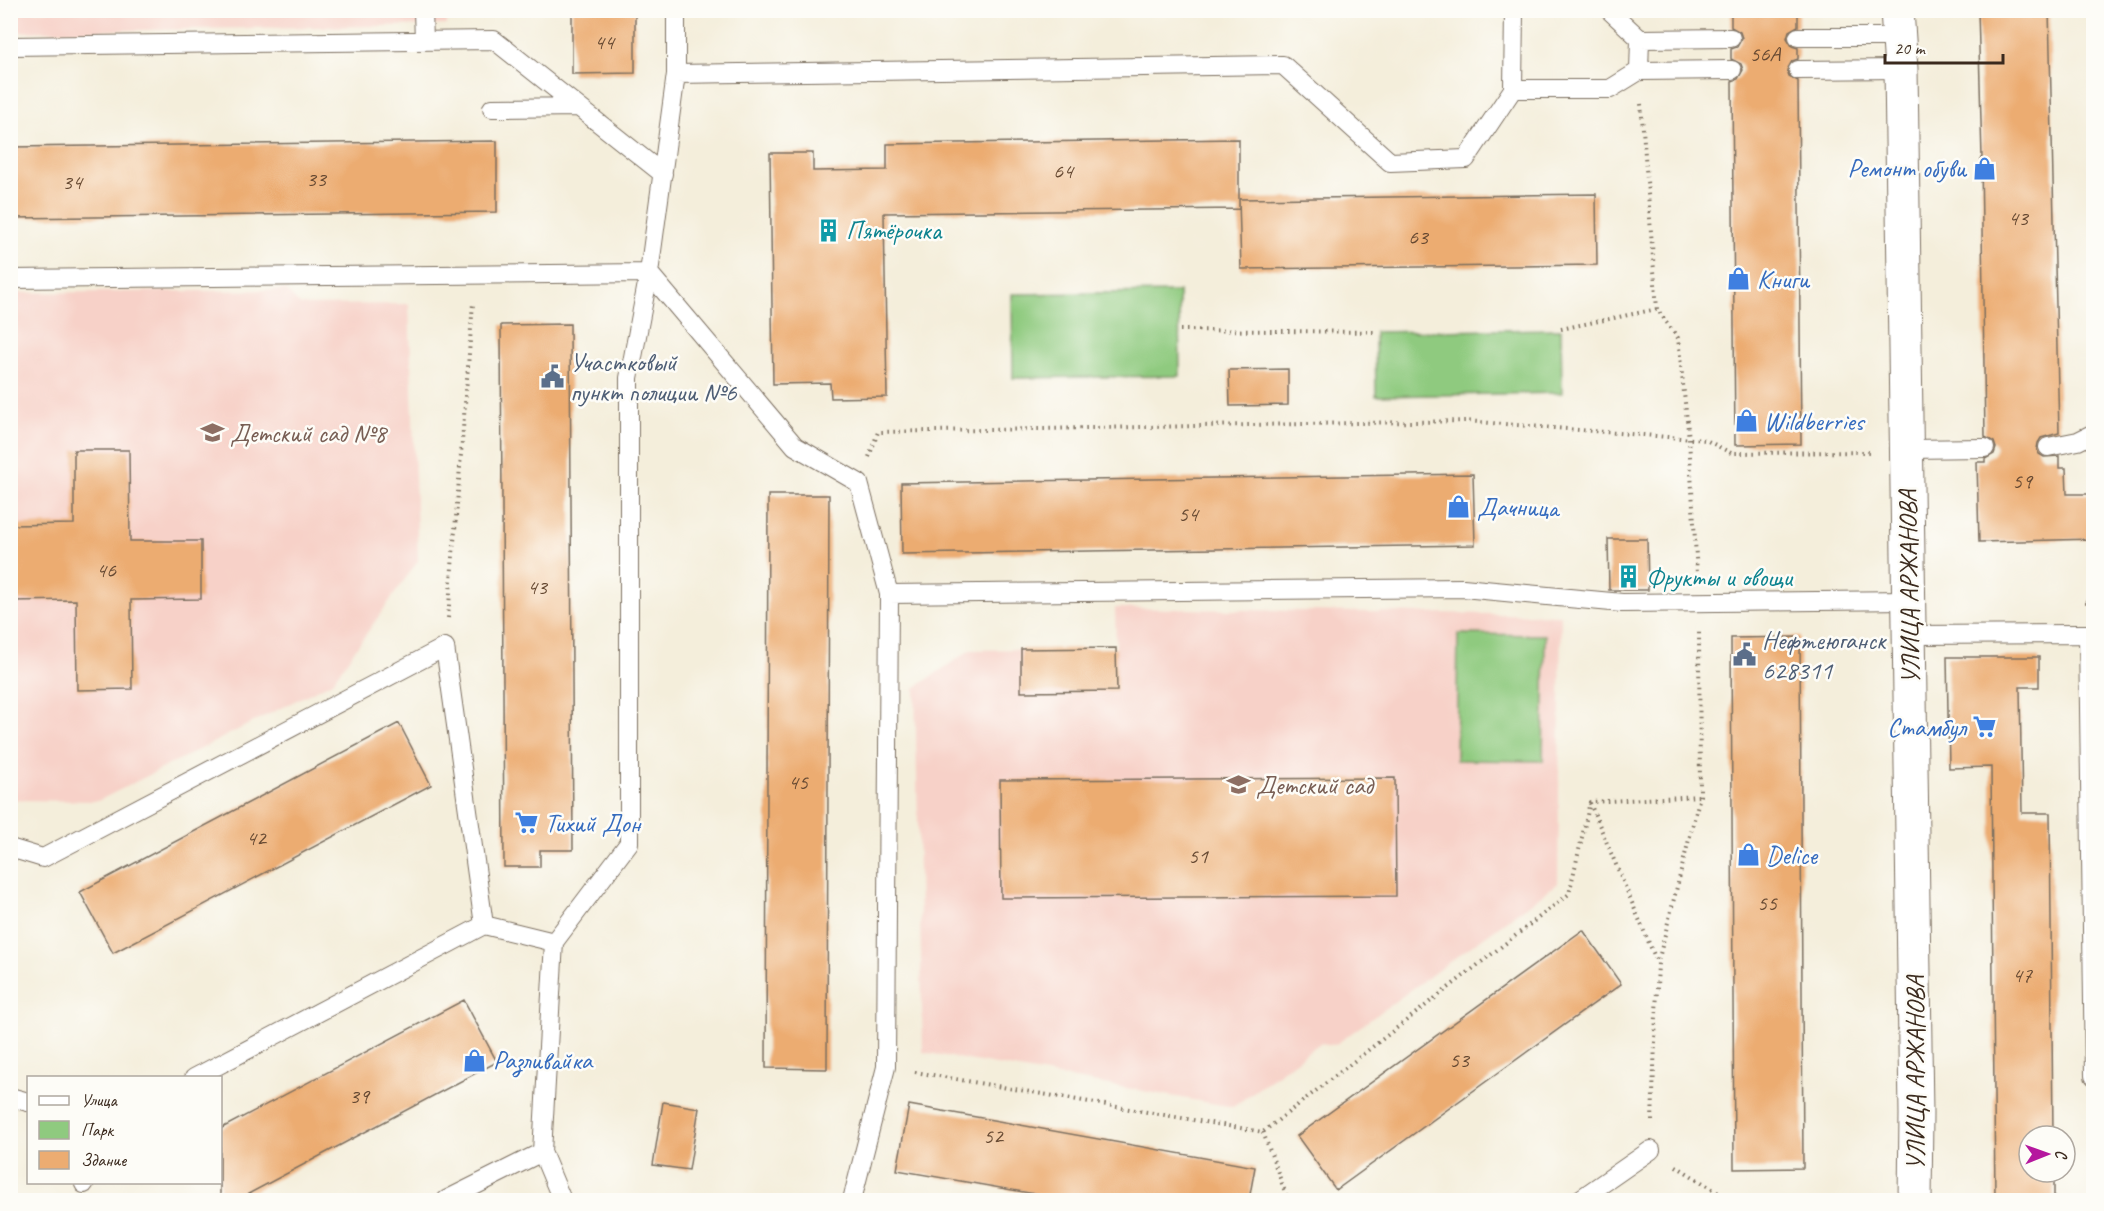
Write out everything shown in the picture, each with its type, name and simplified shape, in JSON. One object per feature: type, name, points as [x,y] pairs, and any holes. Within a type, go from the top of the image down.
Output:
[{"type":"street","name":"УЛИЦА АРЖАНОВА","points":[[1898,24],[1902,69],[1908,450],[1916,1114],[1915,1200]]},
{"type":"lane","points":[[423,10],[424,41]]},
{"type":"lane","points":[[562,1200],[542,1152],[554,942],[629,843],[629,378],[649,273],[676,74],[676,10]]},
{"type":"lane","points":[[676,74],[1283,65],[1389,162],[1467,159],[1513,89],[1514,10]]},
{"type":"lane","points":[[1609,10],[1640,39],[1731,38]]},
{"type":"lane","points":[[1798,38],[1898,24]]},
{"type":"lane","points":[[1639,70],[1640,39]]},
{"type":"lane","points":[[10,46],[495,40],[663,174]]},
{"type":"lane","points":[[1798,70],[1902,69]]},
{"type":"lane","points":[[1513,89],[1610,89],[1639,70],[1732,70]]},
{"type":"lane","points":[[492,108],[578,107]]},
{"type":"lane","points":[[10,279],[649,273]]},
{"type":"lane","points":[[649,273],[795,446],[859,483],[889,594],[886,1067],[852,1200]]},
{"type":"lane","points":[[2048,447],[2078,441],[2094,433]]},
{"type":"lane","points":[[1908,450],[1985,448]]},
{"type":"lane","points":[[889,594],[1463,588],[1622,603],[1910,600]]},
{"type":"lane","points":[[1910,635],[2091,634],[2094,1076]]},
{"type":"lane","points":[[10,848],[43,858],[445,647],[484,925]]},
{"type":"lane","points":[[196,1076],[484,925],[554,942]]},
{"type":"lane","points":[[10,1097],[27,1102]]},
{"type":"lane","points":[[1579,1200],[1651,1150]]},
{"type":"lane","points":[[446,1200],[542,1152]]},
{"type":"path","points":[[1639,70],[1657,309],[1678,338],[1689,439],[1698,602],[1700,796],[1658,962],[1651,1150],[1730,1200]]},
{"type":"path","points":[[445,647],[476,275]]},
{"type":"path","points":[[1561,329],[1657,309]]},
{"type":"path","points":[[1180,330],[1375,332]]},
{"type":"path","points":[[2082,602],[2094,602]]},
{"type":"path","points":[[1590,802],[1700,796]]},
{"type":"path","points":[[886,1067],[1263,1132],[1569,894],[1590,802]]},
{"type":"path","points":[[1590,802],[1658,962]]},
{"type":"path","points":[[1263,1132],[1288,1200]]},
{"type":"shaded area","points":[[447,10],[447,25],[11,32],[10,11]]},
{"type":"shaded area","name":"Детский сад №8","points":[[286,290],[300,305],[409,304],[418,561],[332,682],[98,801],[11,800],[11,293]]},
{"type":"shaded area","name":"Детский сад","points":[[1115,608],[1561,615],[1558,883],[1335,1045],[1320,1043],[1233,1107],[923,1052],[915,688],[970,650],[1116,648]]},
{"type":"green space","points":[[1179,292],[1180,376],[1013,378],[1012,294]]},
{"type":"green space","points":[[1561,329],[1562,393],[1376,396],[1375,332]]},
{"type":"green space","points":[[1458,634],[1545,635],[1543,761],[1456,760]]},
{"type":"building","points":[[572,10],[635,10],[635,73],[572,74]]},
{"type":"building","points":[[1731,10],[1798,10],[1798,26],[1789,31],[1787,38],[1792,46],[1798,48],[1798,59],[1792,61],[1787,70],[1789,76],[1798,81],[1801,444],[1735,445],[1732,81],[1738,79],[1743,70],[1741,64],[1731,59],[1731,49],[1737,47],[1742,38],[1740,32],[1731,27]]},
{"type":"building","points":[[1978,10],[2049,10],[2059,433],[2041,438],[2037,449],[2044,457],[2059,456],[2059,468],[2066,468],[2067,494],[2094,494],[2094,539],[1979,542],[1977,462],[1985,462],[1985,459],[1994,454],[1996,448],[1994,442],[1985,437]]},
{"type":"building","points":[[1239,139],[1239,209],[884,213],[887,397],[831,398],[830,383],[773,384],[770,153],[813,153],[813,171],[887,170],[887,144]]},
{"type":"building","points":[[497,141],[497,212],[10,218],[10,147]]},
{"type":"building","points":[[1596,194],[1597,265],[1241,269],[1239,199]]},
{"type":"building","points":[[570,324],[573,850],[540,850],[540,867],[504,867],[501,325]]},
{"type":"building","points":[[1288,369],[1288,405],[1230,406],[1229,370]]},
{"type":"building","points":[[74,450],[129,450],[130,541],[201,541],[201,599],[131,600],[132,689],[77,690],[76,600],[10,601],[10,525],[74,524]]},
{"type":"building","points":[[1473,474],[1475,545],[902,554],[901,483]]},
{"type":"building","points":[[768,495],[829,495],[827,1069],[766,1068]]},
{"type":"building","name":"Фрукты и овощи","points":[[1608,539],[1647,539],[1648,590],[1609,590]]},
{"type":"building","points":[[1800,637],[1803,1168],[1734,1169],[1731,638]]},
{"type":"building","points":[[1116,648],[1117,691],[1021,692],[1021,649]]},
{"type":"building","points":[[1947,657],[2039,657],[2039,687],[2020,687],[2022,813],[2050,813],[2053,1124],[2017,1124],[2017,1184],[2054,1184],[2054,1200],[1995,1200],[1991,767],[1949,768]]},
{"type":"building","points":[[399,723],[431,785],[113,953],[80,892]]},
{"type":"building","points":[[1395,778],[1396,896],[1001,898],[1000,780]]},
{"type":"building","points":[[1583,930],[1621,984],[1336,1190],[1297,1136]]},
{"type":"building","points":[[464,1000],[497,1062],[237,1200],[220,1200],[222,1128]]},
{"type":"building","points":[[663,1102],[699,1108],[689,1170],[653,1165]]},
{"type":"building","points":[[909,1105],[1255,1167],[1249,1200],[1070,1200],[897,1170]]},
{"type":"place","name":"Ремонт обуви","points":[[1984,168]]},
{"type":"place","name":"Пятёрочка","points":[[828,230]]},
{"type":"place","name":"Книги","points":[[1739,279]]},
{"type":"place","name":"Участковый пункт полиции №6","points":[[552,377]]},
{"type":"place","name":"Wildberries","points":[[1746,421]]},
{"type":"place","name":"Детский сад №8","points":[[212,433]]},
{"type":"place","name":"Дачница","points":[[1459,507]]},
{"type":"place","name":"Фрукты и овощи","points":[[1628,577]]},
{"type":"place","name":"Нефтеюганск 628311","points":[[1744,655]]},
{"type":"place","name":"Стамбул","points":[[1984,727]]},
{"type":"place","name":"Детский сад","points":[[1238,785]]},
{"type":"place","name":"Тихий Дон","points":[[527,823]]},
{"type":"place","name":"Delice","points":[[1748,855]]},
{"type":"place","name":"Разливайка","points":[[475,1060]]}]
